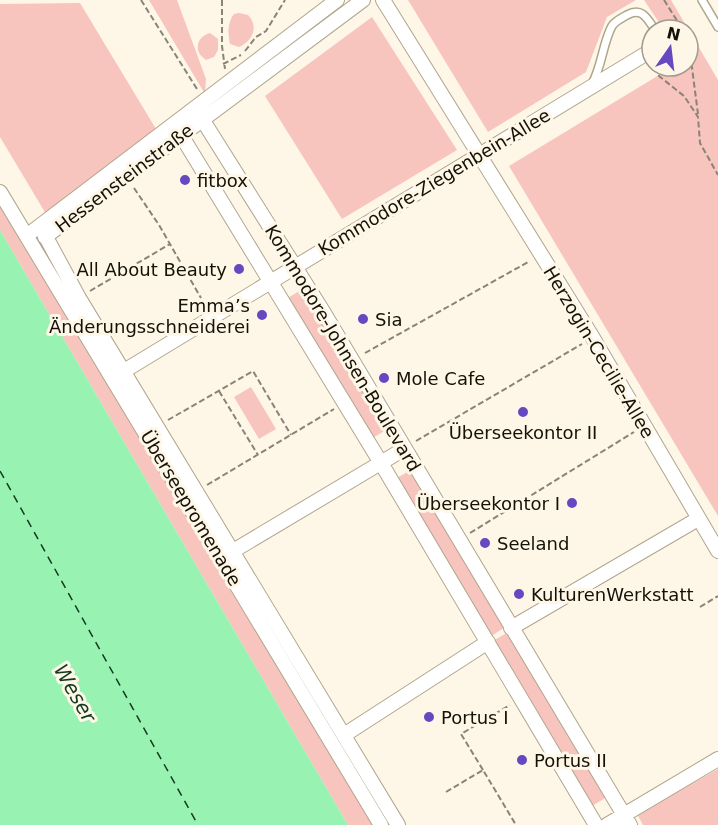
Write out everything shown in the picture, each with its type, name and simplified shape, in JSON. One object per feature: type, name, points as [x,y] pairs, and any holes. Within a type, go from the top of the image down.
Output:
[{"type":"street","points":[[26,236],[43,231],[205,101],[338,0]]},
{"type":"street","name":"Hessensteinstraße","points":[[43,231],[181,135],[363,0]]},
{"type":"street","name":"Herzogin-Cecilie-Allee","points":[[383,0],[592,338],[718,550]]},
{"type":"street","name":"Kommodore-Ziegenbein-Allee","points":[[124,371],[640,57]]},
{"type":"street","name":"Kommodore-Johnsen-Boulevard","points":[[202,119],[295,266],[627,820]]},
{"type":"street","name":"Kommodore-Johnsen-Boulevard","points":[[181,135],[381,463],[596,825]]},
{"type":"street","name":"Überseepromenade","points":[[0,192],[381,825]]},
{"type":"street","name":"Überseepromenade","points":[[43,231],[79,298],[398,825]]},
{"type":"street","points":[[233,551],[404,449]]},
{"type":"street","points":[[512,628],[698,519]]},
{"type":"street","points":[[344,735],[488,642]]},
{"type":"street","points":[[607,825],[627,820],[718,759]]},
{"type":"lane","points":[[702,0],[718,27]]},
{"type":"lane","points":[[590,88],[598,73],[616,22],[633,12],[640,12],[647,18]]},
{"type":"path","points":[[141,0],[205,101]]},
{"type":"path","points":[[222,0],[223,64],[232,80]]},
{"type":"path","points":[[223,64],[244,53],[256,37],[266,31],[285,0]]},
{"type":"path","points":[[664,0],[675,18]]},
{"type":"path","points":[[662,78],[684,96],[698,117]]},
{"type":"path","points":[[693,78],[700,143],[718,174]]},
{"type":"path","points":[[133,186],[201,298]]},
{"type":"path","points":[[79,298],[170,244]]},
{"type":"path","points":[[352,361],[541,255]]},
{"type":"path","points":[[404,449],[592,338]]},
{"type":"path","points":[[158,426],[253,371],[291,435]]},
{"type":"path","points":[[219,391],[258,455]]},
{"type":"path","points":[[197,491],[344,403]]},
{"type":"path","points":[[459,540],[644,426]]},
{"type":"path","points":[[700,607],[718,596]]},
{"type":"path","points":[[516,825],[461,734],[521,698]]},
{"type":"path","points":[[446,792],[483,770]]},
{"type":"shaded area","points":[[149,0],[177,0],[206,79],[205,94]]},
{"type":"shaded area","points":[[408,0],[636,0],[607,17],[586,72],[488,132]]},
{"type":"shaded area","points":[[644,0],[671,0],[682,18],[656,18]]},
{"type":"shaded area","points":[[80,3],[156,129],[46,214],[0,137],[0,4]]},
{"type":"shaded area","points":[[234,14],[248,15],[254,28],[248,41],[239,47],[230,44],[229,25]]},
{"type":"shaded area","points":[[372,17],[457,150],[342,219],[265,96]]},
{"type":"shaded area","points":[[210,33],[218,39],[218,50],[214,57],[206,60],[199,53],[198,45],[205,35]]},
{"type":"shaded area","points":[[700,49],[718,80],[718,516],[509,166],[654,78],[700,78]]},
{"type":"shaded area","points":[[0,203],[375,825],[348,825],[0,230]]},
{"type":"shaded area","points":[[301,290],[386,430],[371,439],[286,299]]},
{"type":"shaded area","points":[[251,387],[276,429],[259,439],[234,397]]},
{"type":"shaded area","points":[[411,470],[505,627],[490,637],[395,479]]},
{"type":"shaded area","points":[[508,632],[607,797],[592,806],[493,641]]},
{"type":"shaded area","points":[[718,769],[718,825],[643,825],[637,814]]},
{"type":"water","name":"Weser","points":[[0,230],[348,825],[0,825]]},
{"type":"ferry route","points":[[0,471],[198,825]]},
{"type":"place","name":"fitbox","points":[[185,180]]},
{"type":"place","name":"All About Beauty","points":[[239,269]]},
{"type":"place","name":"Emma’s Änderungsschneiderei","points":[[262,315]]},
{"type":"place","name":"Sia","points":[[363,319]]},
{"type":"place","name":"Mole Cafe","points":[[384,378]]},
{"type":"place","name":"Überseekontor II","points":[[523,412]]},
{"type":"place","name":"Überseekontor I","points":[[572,503]]},
{"type":"place","name":"Seeland","points":[[485,543]]},
{"type":"place","name":"KulturenWerkstatt","points":[[519,594]]},
{"type":"place","name":"Portus I","points":[[429,717]]},
{"type":"place","name":"Portus II","points":[[522,760]]}]
